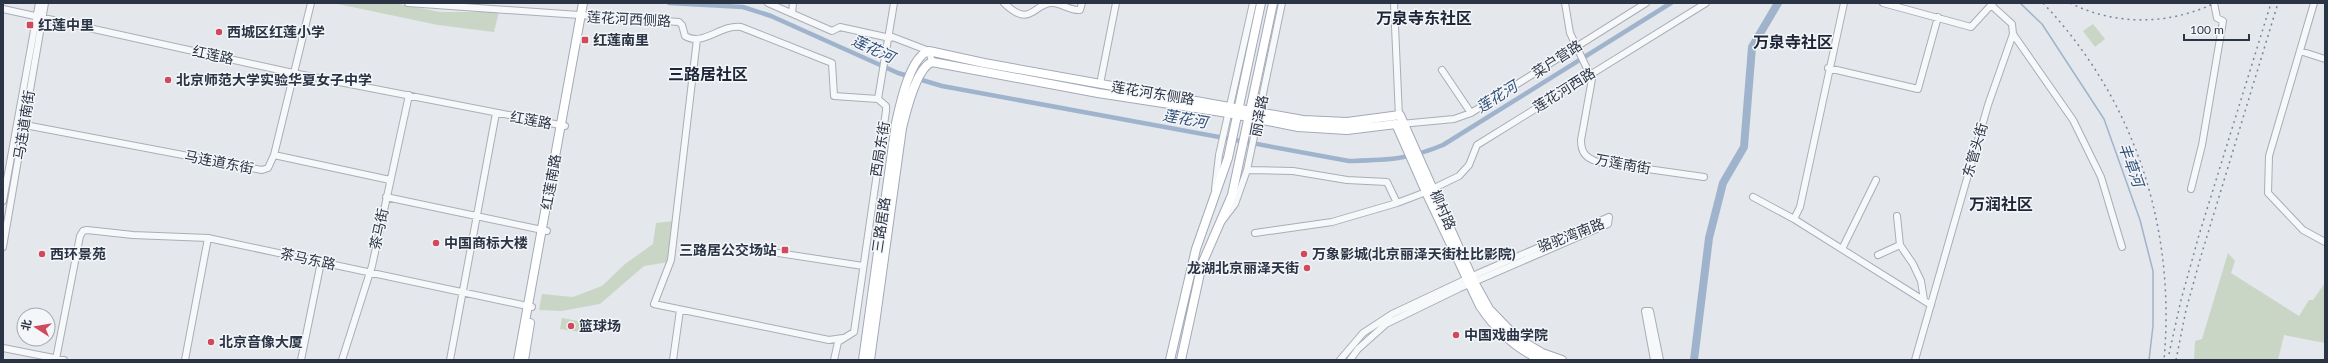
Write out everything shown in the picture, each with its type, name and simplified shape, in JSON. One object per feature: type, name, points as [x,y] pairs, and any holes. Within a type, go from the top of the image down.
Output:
[{"type":"main road","name":"红莲南路","points":[[518,360],[545,230],[583,12],[588,3]]},
{"type":"main road","name":"丽泽路","points":[[1170,360],[1196,249],[1228,158],[1261,3]]},
{"type":"main road","name":"丽泽路","points":[[1181,360],[1202,264],[1232,195],[1241,160],[1273,3]]},
{"type":"main road","name":"莲花河东侧路","points":[[929,51],[984,64],[1100,84],[1249,118],[1327,122],[1400,121]]},
{"type":"main road","points":[[908,93],[914,66],[919,56],[929,51]]},
{"type":"main road","name":"莲花河东侧路","points":[[932,62],[1098,93],[1228,113]]},
{"type":"main road","points":[[908,93],[922,70],[932,62]]},
{"type":"main road","name":"三路居路","points":[[863,360],[894,130],[908,93]]},
{"type":"main road","name":"三路居路","points":[[870,360],[900,139],[908,93]]},
{"type":"main road","name":"柳村路","points":[[1400,121],[1420,169],[1434,189],[1480,306],[1498,330],[1516,346],[1541,360]]},
{"type":"main road","name":"柳村路","points":[[1420,169],[1426,192],[1470,280],[1489,309],[1506,328],[1526,344],[1562,360]]},
{"type":"main road","name":"红莲南路","points":[[524,360],[530,306]]},
{"type":"street","name":"马连道南街","points":[[3,247],[25,125],[39,17],[39,3]]},
{"type":"street","name":"马连道南街","points":[[3,201],[39,17],[45,3]]},
{"type":"street","name":"马连道东街","points":[[25,125],[262,170],[268,168],[274,155],[311,3]]},
{"type":"street","name":"莲花河西侧路","points":[[408,3],[440,7],[546,12],[583,12],[679,22],[685,36],[696,39]]},
{"type":"street","points":[[768,3],[832,31],[840,27],[890,37],[929,51],[932,62]]},
{"type":"street","points":[[792,13],[793,3]]},
{"type":"street","points":[[843,338],[829,340],[654,304],[671,260],[696,39],[729,26],[748,29],[832,63],[834,96],[878,99],[890,37],[894,3]]},
{"type":"street","points":[[1004,3],[1014,12],[1027,14],[1037,11],[1043,5],[1052,3],[1075,10],[1080,10],[1082,3]]},
{"type":"street","points":[[1100,84],[1116,3]]},
{"type":"street","name":"丽泽路","points":[[1213,203],[1219,156],[1253,3]]},
{"type":"street","name":"丽泽路","points":[[1221,222],[1235,204],[1247,170],[1282,3]]},
{"type":"street","points":[[1394,3],[1400,121]]},
{"type":"street","points":[[1565,3],[1570,33],[1576,48],[1589,70]]},
{"type":"street","name":"菜户营路","points":[[1400,121],[1454,119],[1471,113],[1646,3]]},
{"type":"street","name":"莲花河西路","points":[[1255,233],[1332,222],[1397,203],[1434,189],[1463,172],[1473,157],[1477,145],[1589,70],[1706,3]]},
{"type":"street","points":[[1794,219],[1800,207],[1828,68],[1844,3]]},
{"type":"street","points":[[1883,3],[1971,27],[1992,4],[2012,24],[2013,34],[2073,120],[2101,178],[2122,247]]},
{"type":"street","points":[[2191,190],[2202,145],[2223,21],[2217,18],[2214,3]]},
{"type":"street","points":[[2314,3],[2269,156],[2268,193],[2304,230],[2325,242]]},
{"type":"street","name":"红莲路","points":[[3,9],[293,73],[563,126]]},
{"type":"street","points":[[1828,68],[1918,89],[1938,17]]},
{"type":"street","name":"东管头街","points":[[1915,360],[1988,105],[2013,34]]},
{"type":"street","points":[[2300,51],[2325,59]]},
{"type":"street","points":[[1442,70],[1471,113]]},
{"type":"street","name":"万莲南街","points":[[1589,70],[1591,86],[1581,140],[1581,148],[1588,158],[1598,162],[1704,177]]},
{"type":"street","name":"茶马街","points":[[342,360],[370,272],[408,95]]},
{"type":"street","name":"西局东街","points":[[834,360],[837,344],[843,338],[854,332],[887,110],[886,106],[878,99]]},
{"type":"street","points":[[450,360],[496,113]]},
{"type":"street","points":[[274,155],[390,180]]},
{"type":"street","points":[[1247,170],[1293,171],[1347,180],[1387,182],[1397,203]]},
{"type":"street","points":[[1842,249],[1876,180]]},
{"type":"street","points":[[386,197],[545,230]]},
{"type":"street","points":[[1753,197],[1794,219],[1931,305]]},
{"type":"street","points":[[1897,216],[1900,245],[1922,281],[1924,300]]},
{"type":"street","name":"骆驼湾南路","points":[[1340,360],[1355,341],[1379,321],[1609,217],[1608,224],[1470,280],[1386,324],[1358,349],[1350,360]]},
{"type":"street","name":"茶马东路","points":[[56,359],[80,236],[82,231],[87,230],[133,235],[208,238],[530,306]]},
{"type":"street","points":[[185,360],[208,238]]},
{"type":"street","points":[[1878,255],[1900,245]]},
{"type":"street","points":[[752,249],[863,266]]},
{"type":"street","points":[[301,360],[321,262]]},
{"type":"street","points":[[673,360],[680,310]]},
{"type":"street","points":[[1654,360],[1645,312],[1650,311],[1660,360]]},
{"type":"street","points":[[3,348],[64,360]]},
{"type":"green space","points":[[333,3],[394,3],[440,12],[499,12],[494,32],[438,25]]},
{"type":"green space","points":[[2093,24],[2105,39],[2095,47],[2083,31]]},
{"type":"green space","points":[[675,221],[669,262],[644,266],[600,304],[561,311],[539,310],[542,294],[573,297],[602,286],[625,264],[653,244],[656,223]]},
{"type":"green space","points":[[2228,253],[2235,261],[2231,273],[2299,316],[2309,300],[2313,300],[2325,283],[2325,343],[2284,335],[2278,360],[2194,360],[2195,341],[2202,339]]},
{"type":"green space","name":"篮球场","points":[[562,318],[583,322],[581,332],[560,329]]},
{"type":"waterway","name":"莲花河","points":[[669,3],[743,7],[771,16],[898,73],[942,86],[1349,161],[1397,158],[1418,154],[1443,145],[1671,3]]},
{"type":"waterway","points":[[1694,360],[1709,238],[1723,183],[1744,147],[1752,47],[1778,3]]},
{"type":"waterway","name":"丰草河","points":[[2020,3],[2042,24],[2104,119],[2140,220],[2153,271],[2153,326],[2149,360]]},
{"type":"railway","points":[[2043,3],[2075,41],[2102,81],[2125,124],[2142,168],[2155,215],[2163,262],[2166,311],[2164,360]]},
{"type":"railway","points":[[2070,3],[2088,11],[2106,16],[2142,20],[2179,16],[2215,3]]},
{"type":"railway","points":[[2169,354],[2181,300],[2199,235],[2271,3]]},
{"type":"railway","points":[[2176,360],[2186,310],[2201,256],[2278,3]]},
{"type":"place","name":"红莲中里","points":[[30,25]]},
{"type":"place","name":"西城区红莲小学","points":[[219,32]]},
{"type":"place","name":"红莲南里","points":[[585,40]]},
{"type":"place","name":"北京师范大学实验华夏女子中学","points":[[168,80]]},
{"type":"place","name":"中国商标大楼","points":[[436,243]]},
{"type":"place","name":"三路居公交场站","points":[[785,250]]},
{"type":"place","name":"西环景苑","points":[[42,254]]},
{"type":"place","name":"万象影城(北京丽泽天街杜比影院)","points":[[1304,254]]},
{"type":"place","name":"龙湖北京丽泽天街","points":[[1307,268]]},
{"type":"place","name":"篮球场","points":[[571,326]]},
{"type":"place","name":"中国戏曲学院","points":[[1456,335]]},
{"type":"place","name":"北京音像大厦","points":[[211,342]]},
{"type":"district","name":"万泉寺东社区","points":[[1424,18]]},
{"type":"district","name":"万泉寺社区","points":[[1793,42]]},
{"type":"district","name":"三路居社区","points":[[708,74]]},
{"type":"district","name":"万润社区","points":[[2001,204]]}]
